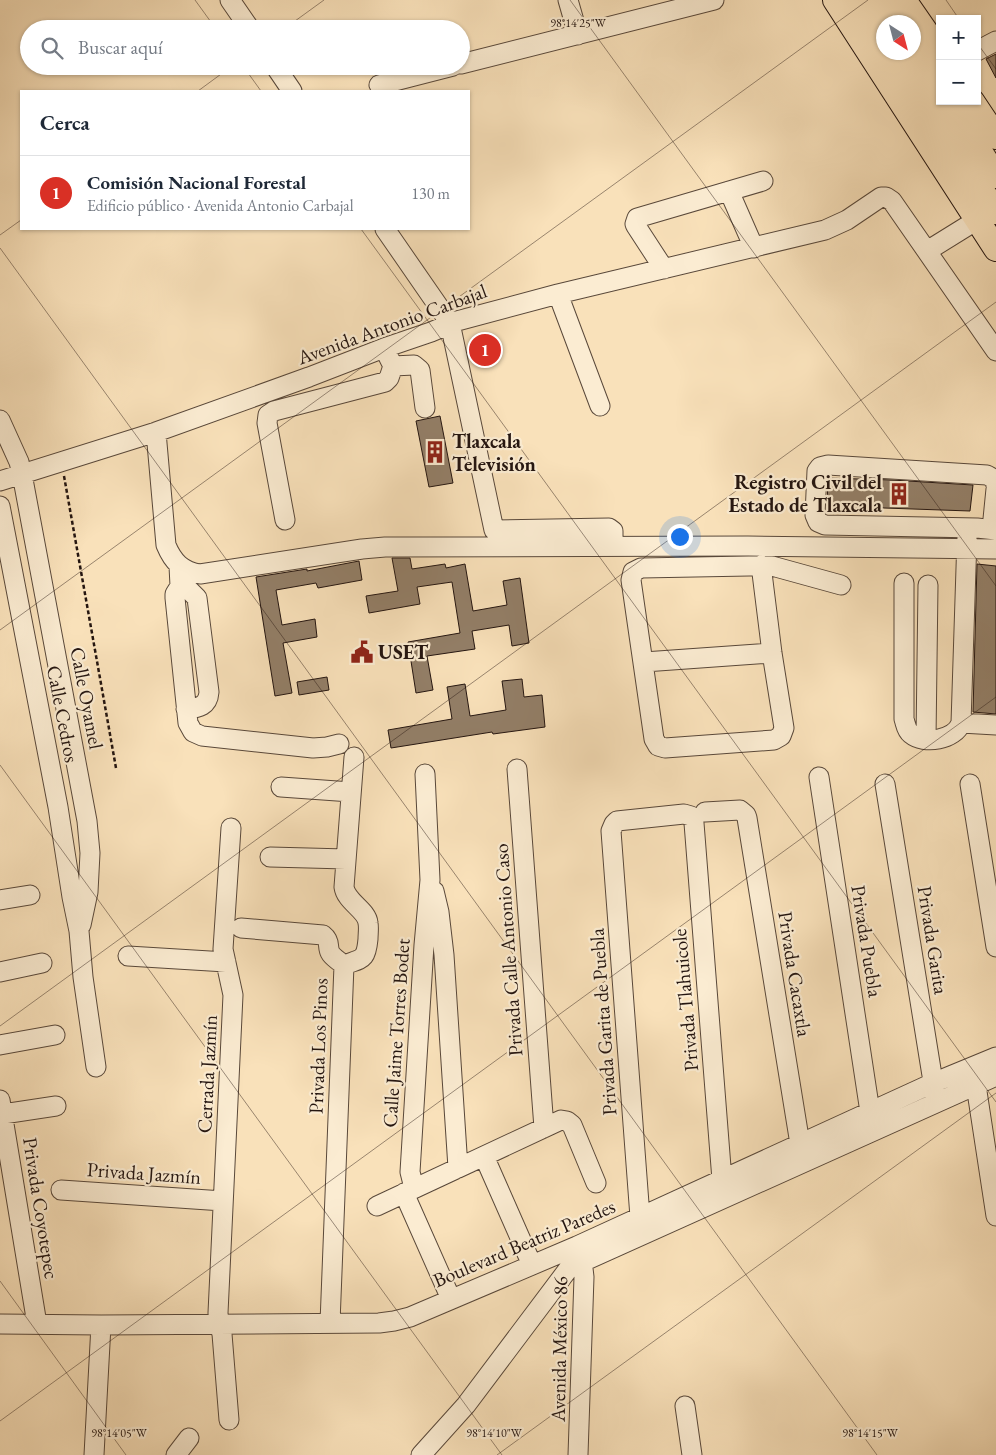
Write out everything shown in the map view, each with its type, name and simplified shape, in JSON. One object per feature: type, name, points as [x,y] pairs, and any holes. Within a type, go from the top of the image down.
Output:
[{"type":"main road","points":[[835,0],[905,76]]},
{"type":"main road","points":[[856,0],[873,43],[987,216]]},
{"type":"main road","points":[[881,0],[891,15]]},
{"type":"main road","points":[[904,0],[936,46]]},
{"type":"main road","points":[[895,60],[940,125],[987,216],[996,249]]},
{"type":"main road","points":[[920,60],[936,84]]},
{"type":"main road","points":[[950,105],[996,176]]},
{"type":"main road","points":[[975,105],[996,137]]},
{"type":"street","points":[[230,0],[244,20]]},
{"type":"street","points":[[568,0],[578,35]]},
{"type":"street","points":[[470,62],[714,0]]},
{"type":"street","points":[[981,49],[996,41]]},
{"type":"street","points":[[281,75],[291,90]]},
{"type":"street","points":[[379,85],[418,75]]},
{"type":"street","points":[[664,269],[636,226],[637,218],[763,181]]},
{"type":"street","points":[[728,191],[754,248]]},
{"type":"street","name":"Avenida Antonio Carbajal","points":[[0,481],[156,432],[450,324],[558,294],[825,230],[847,220],[881,197],[886,197],[892,201],[927,251]]},
{"type":"street","points":[[987,216],[927,251],[995,346]]},
{"type":"street","points":[[386,230],[450,324],[494,530],[609,528],[613,531],[613,546]]},
{"type":"street","points":[[558,294],[600,406]]},
{"type":"street","points":[[285,520],[267,423],[268,415],[274,411],[382,383],[389,378],[393,366],[384,348]]},
{"type":"street","points":[[393,366],[414,365],[420,370],[425,408]]},
{"type":"street","name":"Calle Oyamel","points":[[0,420],[22,474],[87,821],[90,853],[88,892],[79,931]]},
{"type":"street","points":[[156,432],[166,545],[170,555],[179,566],[192,573],[208,573],[367,548],[385,547],[748,546],[996,549]]},
{"type":"street","points":[[828,464],[987,475],[994,479],[996,487],[994,530],[968,528],[821,524],[815,515],[817,471],[820,467],[828,464]]},
{"type":"street","name":"Calle Cedros","points":[[0,506],[79,931]]},
{"type":"street","points":[[904,583],[904,719],[906,727],[911,734],[918,738],[939,739],[947,737],[956,731],[961,723],[968,528]]},
{"type":"street","points":[[748,546],[755,566],[772,653],[784,728],[781,736],[774,740],[665,748],[658,746],[654,739],[631,580],[633,572],[641,568],[755,566],[777,567],[841,585]]},
{"type":"street","points":[[179,566],[180,586],[189,590],[197,598],[209,692],[209,698],[202,706],[186,709],[190,728],[193,732],[202,736],[313,748],[339,744]]},
{"type":"street","points":[[926,739],[928,585]]},
{"type":"street","points":[[644,662],[772,653]]},
{"type":"street","points":[[40,714],[66,709]]},
{"type":"street","points":[[961,723],[996,725]]},
{"type":"street","name":"Privada Los Pinos","points":[[330,1323],[344,965],[365,956],[367,950],[367,919],[344,892],[354,757]]},
{"type":"street","name":"Privada Calle Antonio Caso","points":[[517,769],[544,1128]]},
{"type":"street","name":"Calle Jaime Torres Bodet","points":[[425,774],[430,880],[424,945],[409,1191],[452,1299]]},
{"type":"street","name":"Privada Puebla","points":[[819,777],[870,1112]]},
{"type":"street","name":"Privada Garita","points":[[885,784],[937,1103]]},
{"type":"street","points":[[970,784],[996,948]]},
{"type":"street","points":[[281,787],[351,792]]},
{"type":"street","name":"Privada Cacaxtla","points":[[698,814],[736,810],[743,812],[747,818],[800,1144]]},
{"type":"street","name":"Privada Garita de Puebla","points":[[640,1217],[611,831],[617,821],[698,814]]},
{"type":"street","name":"Privada Tlahuicole","points":[[698,814],[694,823],[722,1180]]},
{"type":"street","name":"Cerrada Jazmín","points":[[229,1420],[222,1334],[219,1324],[233,995],[223,949],[231,828]]},
{"type":"street","points":[[270,857],[346,859]]},
{"type":"street","name":"Calle Jaime Torres Bodet","points":[[430,880],[439,912],[444,955],[458,1168]]},
{"type":"street","points":[[0,900],[30,895]]},
{"type":"street","points":[[241,928],[324,935],[329,940],[331,953],[344,965]]},
{"type":"street","points":[[79,931],[83,977],[96,1067]]},
{"type":"street","points":[[128,956],[226,962]]},
{"type":"street","points":[[0,972],[42,963]]},
{"type":"street","points":[[0,1045],[55,1035]]},
{"type":"street","name":"Boulevard Beatriz Paredes","points":[[421,1455],[466,1405],[580,1254],[640,1217],[933,1083],[996,1057]]},
{"type":"street","name":"Boulevard Beatriz Paredes","points":[[0,1324],[379,1323],[394,1321],[410,1317],[532,1265],[580,1254],[937,1103],[996,1076]]},
{"type":"street","points":[[976,1085],[996,1216]]},
{"type":"street","points":[[1,1107],[56,1106]]},
{"type":"street","name":"Privada Coyotepec","points":[[1,1107],[37,1324]]},
{"type":"street","points":[[377,1206],[561,1120],[570,1123],[596,1183]]},
{"type":"street","points":[[484,1156],[532,1265]]},
{"type":"street","name":"Privada Jazmín","points":[[61,1190],[224,1201]]},
{"type":"street","name":"Avenida México 86","points":[[578,1455],[584,1277],[580,1254]]},
{"type":"street","points":[[94,1455],[101,1325]]},
{"type":"street","points":[[685,1406],[692,1455]]},
{"type":"street","points":[[176,1455],[189,1438]]},
{"type":"path","points":[[61,462],[116,768]]},
{"type":"building","points":[[996,54],[996,78],[986,59]]},
{"type":"building","name":"Tlaxcala Televisión","points":[[440,416],[453,483],[429,487],[416,421]]},
{"type":"building","name":"Registro Civil del Estado de Tlaxcala","points":[[828,478],[973,485],[970,511],[827,506]]},
{"type":"building","points":[[392,558],[410,558],[412,569],[445,564],[446,568],[465,564],[473,611],[507,605],[503,581],[520,578],[529,643],[512,646],[509,625],[472,631],[475,649],[427,656],[433,690],[416,693],[408,642],[460,633],[452,582],[417,587],[420,604],[369,613],[366,596],[398,591]]},
{"type":"building","points":[[359,561],[362,580],[318,588],[316,583],[276,590],[282,625],[315,619],[317,637],[283,643],[292,693],[275,696],[256,577],[307,569],[307,571]]},
{"type":"building","points":[[977,564],[996,566],[996,714],[973,712]]},
{"type":"building","points":[[327,677],[329,690],[299,695],[297,682]]},
{"type":"building","points":[[522,679],[524,697],[542,695],[545,727],[493,734],[492,732],[391,748],[388,730],[452,719],[447,687],[465,684],[470,716],[506,710],[502,681]]},
{"type":"place","name":"Comisión Nacional Forestal","points":[[485,350]]},
{"type":"place","name":"Tlaxcala Televisión","points":[[435,452]]},
{"type":"place","name":"Registro Civil del Estado de Tlaxcala","points":[[899,494]]},
{"type":"place","name":"USET","points":[[362,652]]}]
